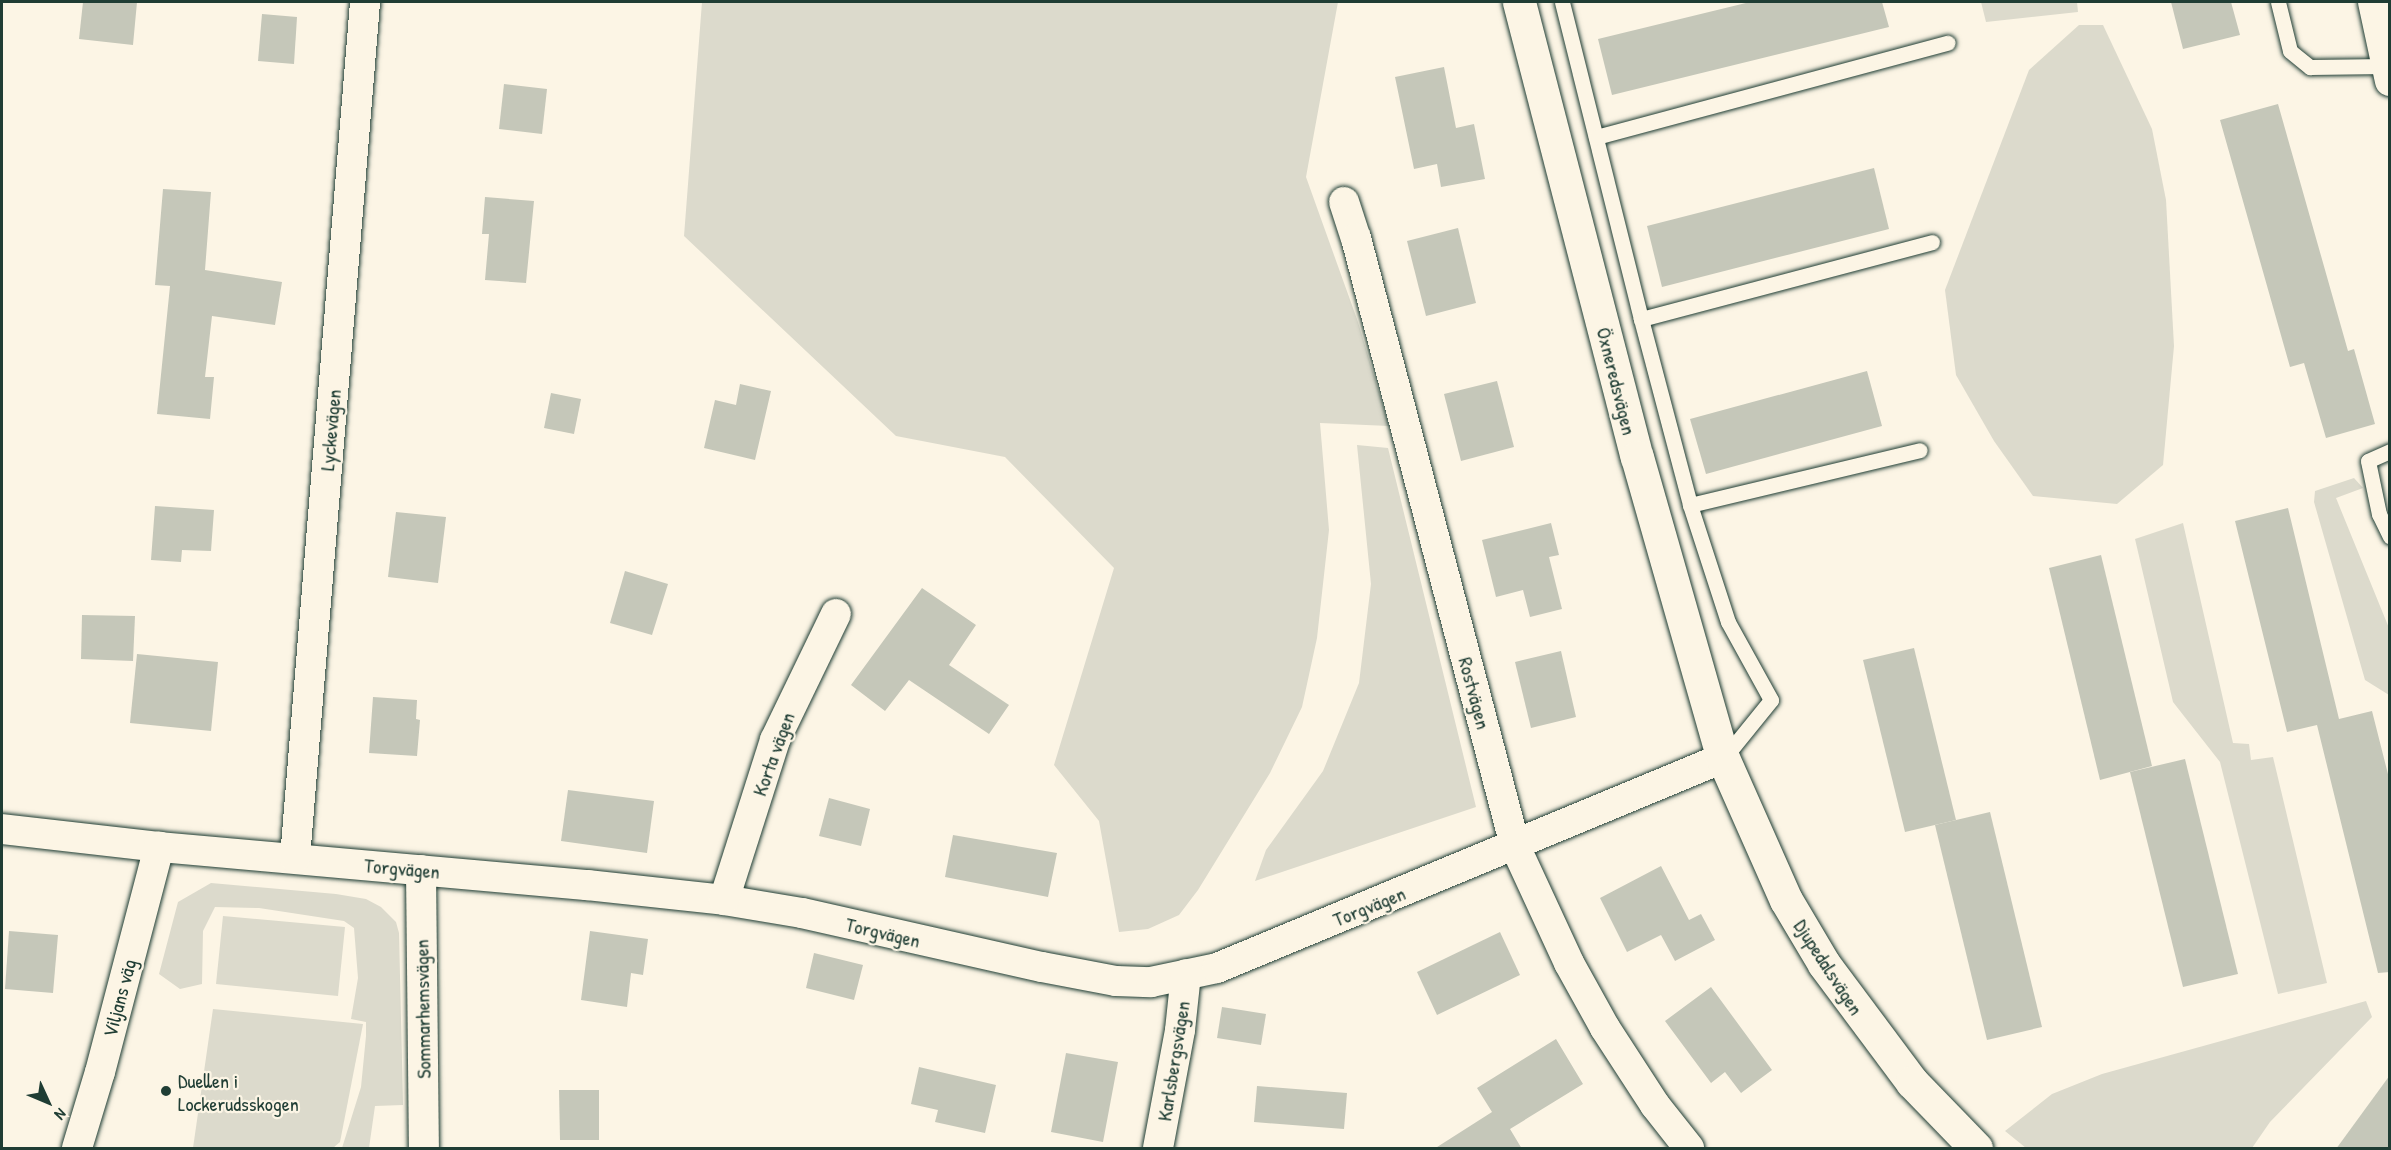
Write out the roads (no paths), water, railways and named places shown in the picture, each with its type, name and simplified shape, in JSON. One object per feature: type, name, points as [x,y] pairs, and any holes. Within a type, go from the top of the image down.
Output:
[{"type":"street","name":"Lyckevägen","points":[[295,858],[365,2]]},
{"type":"street","name":"Öxneredsvägen","points":[[1519,2],[1637,457],[1724,758]]},
{"type":"street","points":[[2373,2],[2388,73]]},
{"type":"street","name":"Rostvägen","points":[[1344,202],[1356,238],[1515,846],[1569,963],[1605,1028],[1655,1105],[1689,1149]]},
{"type":"street","name":"Korta vägen","points":[[724,900],[775,740],[836,614]]},
{"type":"street","name":"Torgvägen","points":[[2,829],[159,847],[724,900],[802,914],[1042,967],[1116,981],[1151,982],[1217,968],[1724,758]]},
{"type":"street","name":"Djupedalsvägen","points":[[1724,758],[1786,900],[1824,964],[1912,1082],[1976,1149]]},
{"type":"street","name":"Viljans väg","points":[[77,1149],[159,847]]},
{"type":"street","name":"Sommarhemsvägen","points":[[421,870],[424,1149]]},
{"type":"street","name":"Karlsbergsvägen","points":[[1158,1149],[1180,1030],[1186,974]]},
{"type":"lane","points":[[1562,2],[1690,505],[1728,622],[1772,700],[1724,758]]},
{"type":"lane","points":[[2278,2],[2290,51],[2310,67],[2388,73]]},
{"type":"lane","points":[[1596,137],[1948,44]]},
{"type":"lane","points":[[1641,319],[1932,242]]},
{"type":"lane","points":[[1690,505],[1920,450]]},
{"type":"lane","points":[[2390,451],[2368,461],[2379,514],[2390,537]]},
{"type":"place","name":"Duellen i Lockerudsskogen","points":[[166,1091]]}]
